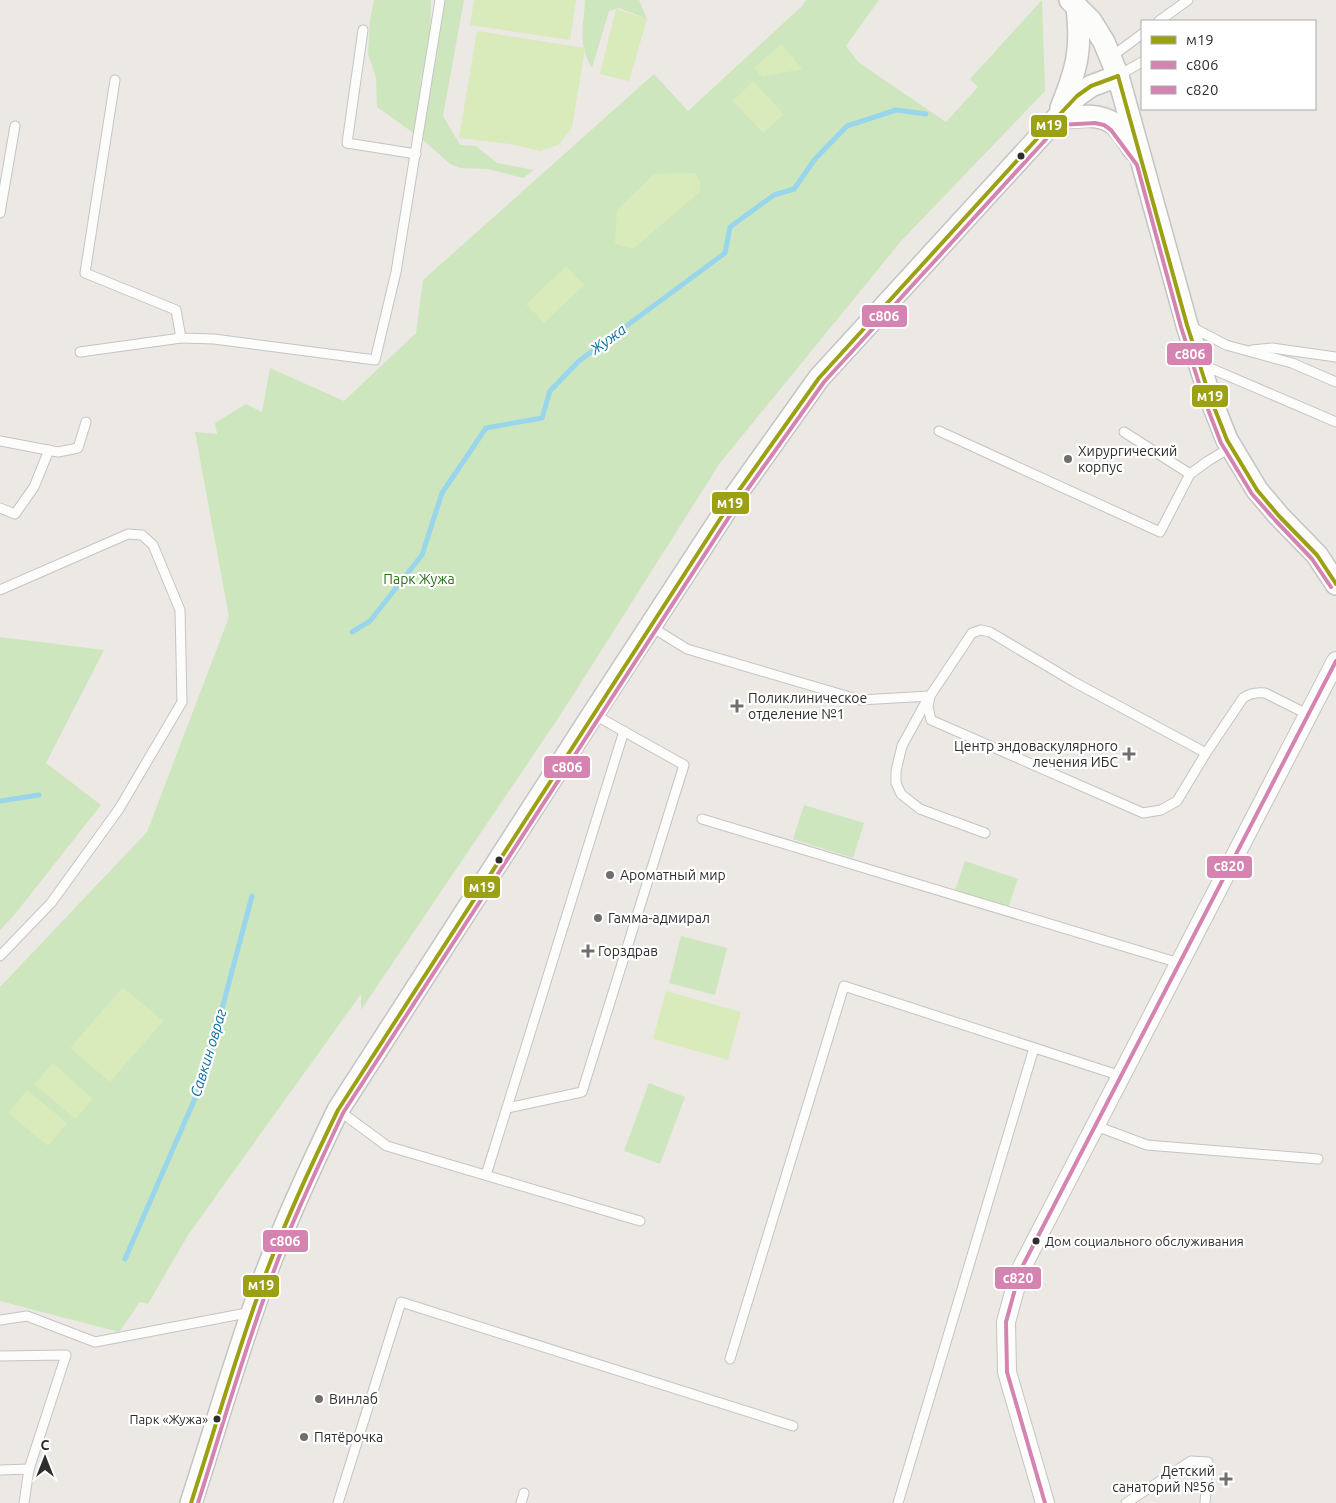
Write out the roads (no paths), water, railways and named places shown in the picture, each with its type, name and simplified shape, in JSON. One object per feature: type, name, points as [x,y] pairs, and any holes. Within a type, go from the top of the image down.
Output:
[{"type":"street","points":[[1073,3],[1091,21],[1104,42],[1114,67],[1143,162],[1187,325],[1210,397],[1231,447],[1257,490],[1279,516],[1318,555],[1336,567]]},
{"type":"street","points":[[1056,119],[1077,64],[1080,44],[1073,3]]},
{"type":"street","points":[[191,1503],[252,1312],[279,1239],[306,1176],[338,1110],[735,496],[819,378],[1077,96],[1114,67]]},
{"type":"street","points":[[1056,119],[1095,117],[1106,120],[1119,129],[1143,162]]},
{"type":"street","points":[[1318,555],[1336,584]]},
{"type":"street","points":[[1045,1503],[1007,1372],[1006,1322],[1020,1271],[1336,661]]},
{"type":"lane","points":[[80,352],[181,338],[214,339],[375,360],[396,272],[440,0]]},
{"type":"lane","points":[[1160,20],[1188,0]]},
{"type":"lane","points":[[363,30],[347,143],[416,154]]},
{"type":"lane","points":[[1114,67],[1141,35]]},
{"type":"lane","points":[[1114,67],[1141,62]]},
{"type":"lane","points":[[116,80],[85,273],[176,310],[181,338]]},
{"type":"lane","points":[[0,213],[15,126]]},
{"type":"lane","points":[[1187,325],[1226,345],[1292,363],[1336,382]]},
{"type":"lane","points":[[1248,351],[1272,348],[1336,357]]},
{"type":"lane","points":[[1199,363],[1336,422]]},
{"type":"lane","points":[[0,441],[58,452],[78,448],[86,422]]},
{"type":"lane","points":[[939,431],[1160,532],[1190,474],[1231,447]]},
{"type":"lane","points":[[1124,432],[1190,474]]},
{"type":"lane","points":[[0,508],[14,514],[34,487],[49,450]]},
{"type":"lane","points":[[0,590],[128,534],[142,535],[153,544],[180,610],[182,702],[113,816],[51,903],[0,956]]},
{"type":"lane","points":[[650,626],[687,649],[860,700],[930,696]]},
{"type":"lane","points":[[985,833],[920,809],[901,794],[896,783],[896,771],[902,746],[930,696],[972,634],[981,630],[990,632],[1074,682],[1206,753]]},
{"type":"lane","points":[[930,696],[928,707],[931,720],[1143,813],[1161,810],[1177,801],[1206,753],[1243,698],[1248,695],[1259,692],[1265,693],[1309,715]]},
{"type":"lane","points":[[507,1108],[582,1092],[684,765],[593,714]]},
{"type":"lane","points":[[486,1175],[624,731]]},
{"type":"lane","points":[[702,819],[1179,963]]},
{"type":"lane","points":[[730,1359],[844,986],[1121,1076]]},
{"type":"lane","points":[[898,1503],[1034,1048]]},
{"type":"lane","points":[[338,1110],[387,1146],[640,1221]]},
{"type":"lane","points":[[1096,1126],[1146,1145],[1318,1159]]},
{"type":"lane","points":[[338,1503],[401,1302],[793,1426]]},
{"type":"lane","points":[[0,1320],[27,1316],[95,1342],[252,1312]]},
{"type":"lane","points":[[0,1356],[66,1355],[29,1469],[24,1503]]},
{"type":"lane","points":[[1126,1503],[1190,1461],[1208,1462],[1205,1503]]},
{"type":"lane","points":[[0,1470],[29,1469]]},
{"type":"lane","points":[[521,1503],[524,1493]]},
{"type":"waterway","name":"Жужа","points":[[352,632],[370,621],[422,555],[442,493],[486,428],[542,418],[550,391],[579,361],[725,253],[730,227],[774,195],[794,189],[815,159],[847,126],[896,110],[926,114]]},
{"type":"waterway","name":"Жужа","points":[[0,801],[39,795]]},
{"type":"waterway","name":"Савкин овраг","points":[[125,1259],[203,1080],[252,896]]},
{"type":"place","name":"Хирургический корпус","points":[[1068,459]]},
{"type":"place","name":"Поликлиническое отделение №1","points":[[737,706]]},
{"type":"place","name":"Центр эндоваскулярного лечения ИБС","points":[[1129,754]]},
{"type":"place","name":"Ароматный мир","points":[[610,875]]},
{"type":"place","name":"Гамма-адмирал","points":[[598,918]]},
{"type":"place","name":"Горздрав","points":[[588,951]]},
{"type":"place","name":"Дом социального обслуживания","points":[[1036,1241]]},
{"type":"place","name":"Винлаб","points":[[319,1399]]},
{"type":"place","name":"Парк «Жужа»","points":[[217,1419]]},
{"type":"place","name":"Пятёрочка","points":[[304,1437]]},
{"type":"place","name":"Детский санаторий №56","points":[[1226,1479]]},
{"type":"park label","name":"Парк Жужа","points":[[419,579]]}]
